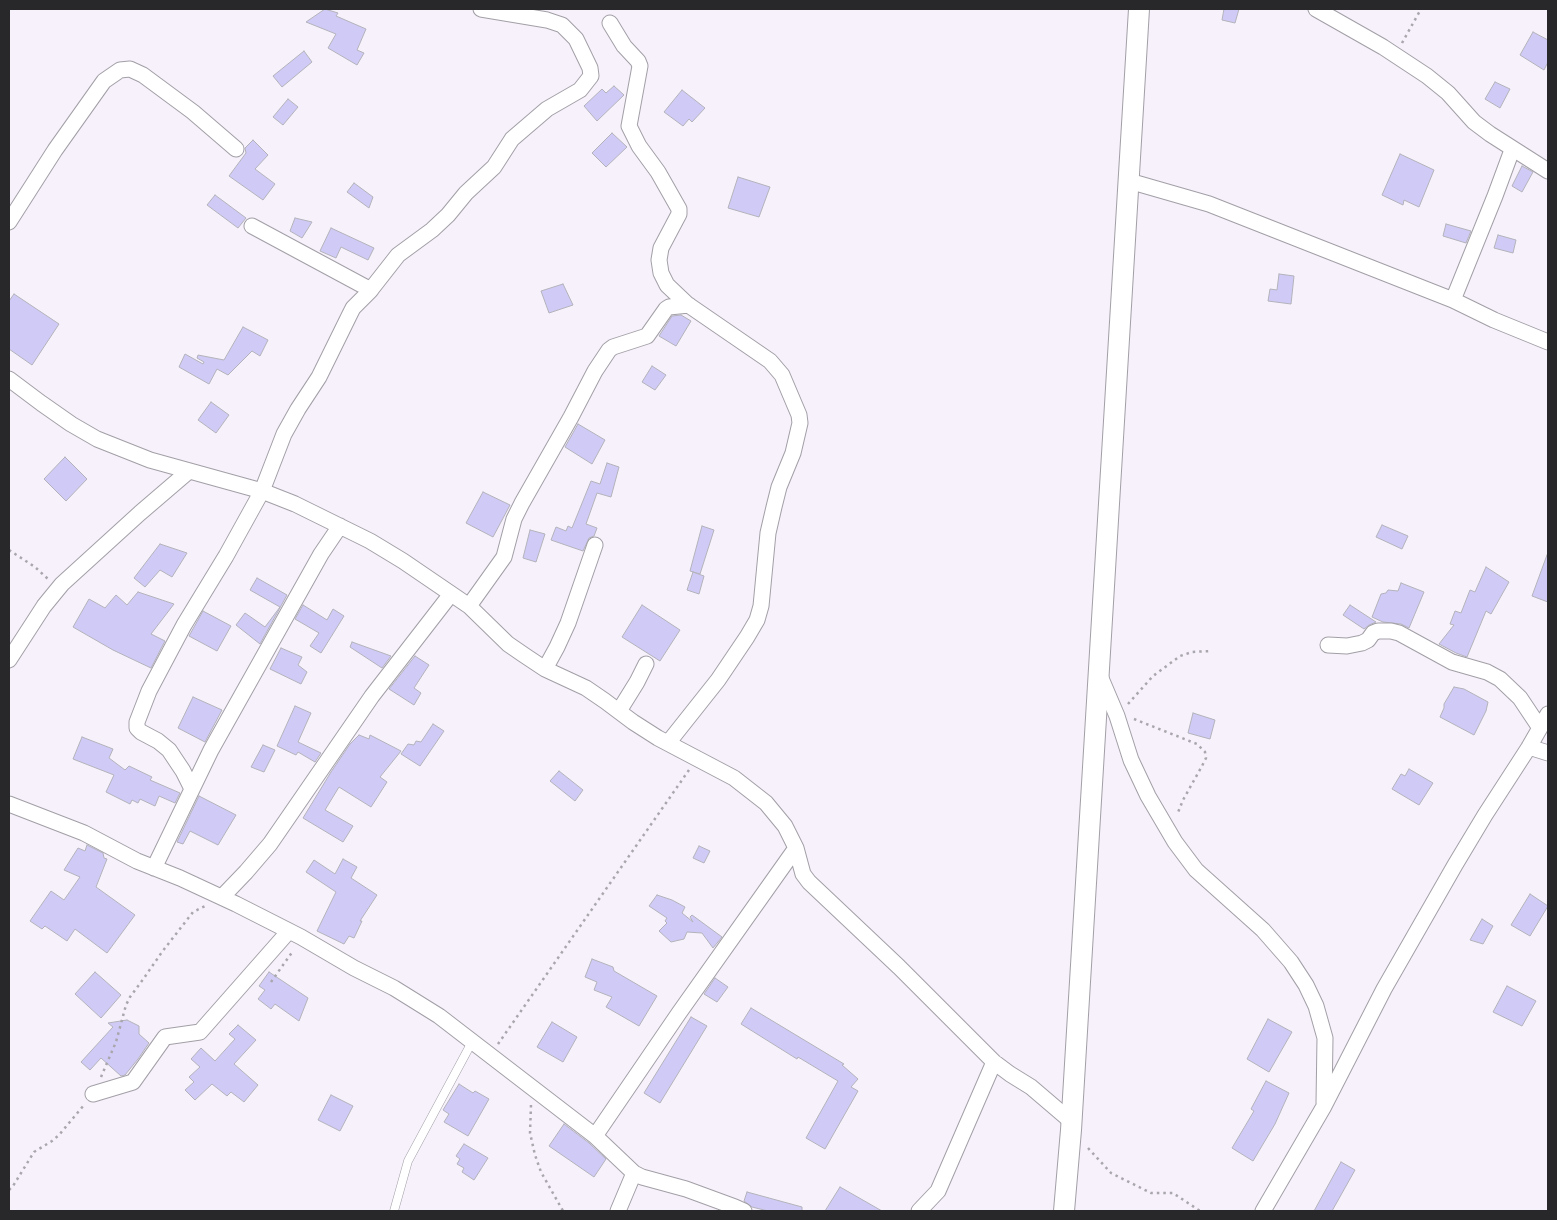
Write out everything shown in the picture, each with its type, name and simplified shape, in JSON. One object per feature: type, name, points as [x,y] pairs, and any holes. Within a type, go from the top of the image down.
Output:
[{"type":"street","points":[[192,789],[183,770],[169,750],[158,741],[140,732],[136,725],[149,691],[184,625],[226,556],[262,491],[284,434],[319,377],[353,308],[371,290],[398,255],[432,230],[448,215],[466,193],[494,167],[512,139],[547,109],[580,90],[591,76],[590,68],[576,39],[562,25],[547,20],[481,9]]},
{"type":"street","points":[[1064,1211],[1072,1126],[1139,9]]},
{"type":"street","points":[[1316,9],[1396,56],[1436,83],[1448,93],[1474,122],[1512,150],[1548,171]]},
{"type":"street","points":[[610,23],[624,46],[640,64],[629,126],[639,146],[658,172],[679,209],[679,214],[661,248],[659,260],[661,273],[667,285],[690,305],[770,361],[782,375],[800,423],[794,452],[779,487],[768,533],[761,606],[757,620],[718,680],[668,744]]},
{"type":"street","points":[[9,222],[55,150],[104,81],[120,70],[130,69],[143,75],[193,112],[236,149]]},
{"type":"street","points":[[1453,300],[1512,150]]},
{"type":"street","points":[[1129,180],[1209,204],[1453,300],[1494,320],[1548,342]]},
{"type":"street","points":[[252,226],[371,290]]},
{"type":"street","points":[[469,606],[504,558],[514,519],[522,503],[571,417],[595,370],[608,350],[647,336],[666,309],[690,305]]},
{"type":"street","points":[[9,379],[56,414],[97,439],[150,460],[262,491],[295,504],[370,541],[469,606],[508,644],[545,668],[586,688],[633,722],[668,744],[734,778],[766,803],[785,826],[796,848],[803,874],[809,882],[899,967],[994,1062],[1032,1088],[1072,1126]]},
{"type":"street","points":[[9,660],[44,606],[58,589],[140,513],[189,471]]},
{"type":"street","points":[[154,868],[211,750],[237,707],[320,554],[340,526]]},
{"type":"street","points":[[545,668],[568,623],[595,545]]},
{"type":"street","points":[[222,897],[270,844],[372,696],[451,594]]},
{"type":"street","points":[[1328,645],[1347,646],[1362,643],[1378,631],[1399,633],[1452,662],[1487,672],[1500,679],[1520,698],[1540,728]]},
{"type":"street","points":[[619,711],[646,664]]},
{"type":"street","points":[[1099,672],[1118,714],[1131,760],[1148,796],[1170,833],[1196,870],[1263,930],[1291,962],[1306,985],[1316,1006],[1325,1038],[1323,1108]]},
{"type":"street","points":[[1263,1211],[1323,1108],[1384,989],[1454,865],[1484,815],[1529,748],[1548,714]]},
{"type":"street","points":[[1529,748],[1548,753]]},
{"type":"street","points":[[9,804],[84,833],[137,861],[222,897],[394,988],[439,1016],[595,1136],[634,1173],[686,1189],[744,1211]]},
{"type":"street","points":[[595,1136],[679,1013],[796,848]]},
{"type":"street","points":[[93,1094],[133,1082],[166,1037],[200,1032],[295,934]]},
{"type":"street","points":[[919,1211],[938,1191],[994,1062]]},
{"type":"street","points":[[618,1211],[634,1173]]},
{"type":"lane","points":[[394,1211],[408,1161],[472,1042]]},
{"type":"path","points":[[1396,56],[1421,9]]},
{"type":"path","points":[[9,550],[35,567],[58,589]]},
{"type":"path","points":[[1170,833],[1183,800],[1206,758],[1205,752],[1197,744],[1118,714],[1153,676],[1180,656],[1192,652],[1211,651]]},
{"type":"path","points":[[490,1056],[697,758]]},
{"type":"path","points":[[9,1190],[34,1152],[59,1135],[93,1094],[116,1042],[126,1004],[162,952],[193,912],[222,897]]},
{"type":"path","points":[[271,982],[291,955],[295,934]]},
{"type":"path","points":[[532,1088],[530,1133],[535,1155],[541,1172],[563,1211]]},
{"type":"path","points":[[1072,1126],[1110,1173],[1151,1193],[1173,1193],[1200,1211]]},
{"type":"building","points":[[325,9],[338,13],[336,16],[366,29],[357,50],[364,53],[357,65],[328,48],[336,34],[306,22]]},
{"type":"building","points":[[1224,9],[1239,9],[1235,23],[1222,20]]},
{"type":"building","points":[[1533,32],[1548,40],[1548,62],[1544,70],[1520,55]]},
{"type":"building","points":[[304,51],[312,62],[282,87],[273,76]]},
{"type":"building","points":[[1495,82],[1510,89],[1500,108],[1485,99]]},
{"type":"building","points":[[614,86],[624,95],[597,121],[584,106],[602,89],[606,93]]},
{"type":"building","points":[[682,90],[705,108],[692,122],[689,119],[683,126],[664,112]]},
{"type":"building","points":[[288,99],[298,107],[283,125],[273,117]]},
{"type":"building","points":[[612,133],[627,147],[606,167],[592,153]]},
{"type":"building","points":[[253,140],[268,155],[255,169],[275,184],[263,200],[229,176],[246,153],[245,148]]},
{"type":"building","points":[[1400,154],[1434,170],[1419,207],[1404,200],[1403,205],[1382,195]]},
{"type":"building","points":[[1522,166],[1533,172],[1522,192],[1512,186]]},
{"type":"building","points":[[738,177],[770,187],[759,217],[728,208]]},
{"type":"building","points":[[354,183],[373,197],[369,208],[347,192]]},
{"type":"building","points":[[215,195],[246,218],[238,228],[207,205]]},
{"type":"building","points":[[295,218],[312,222],[302,238],[290,231]]},
{"type":"building","points":[[1446,224],[1471,231],[1466,243],[1443,236]]},
{"type":"building","points":[[331,228],[374,248],[368,260],[341,247],[336,258],[320,251]]},
{"type":"building","points":[[1498,235],[1516,240],[1513,253],[1494,248]]},
{"type":"building","points":[[1279,274],[1294,276],[1291,304],[1268,301],[1270,289],[1277,290]]},
{"type":"building","points":[[563,284],[573,305],[549,313],[541,291]]},
{"type":"building","points":[[14,294],[59,324],[32,365],[9,349],[9,301]]},
{"type":"building","points":[[681,315],[691,321],[676,346],[659,336],[672,316]]},
{"type":"building","points":[[243,327],[268,340],[260,356],[252,351],[228,375],[217,369],[209,384],[179,367],[185,354],[203,364],[204,362],[197,358],[198,355],[224,360]]},
{"type":"building","points":[[652,366],[666,375],[655,390],[642,382]]},
{"type":"building","points":[[211,402],[229,415],[216,433],[198,420]]},
{"type":"building","points":[[578,424],[605,440],[592,464],[565,447]]},
{"type":"building","points":[[65,457],[87,479],[66,501],[44,479]]},
{"type":"building","points":[[607,463],[619,467],[611,497],[597,493],[586,524],[597,528],[594,536],[589,538],[583,551],[551,540],[556,527],[566,531],[568,526],[572,528],[591,481],[600,484]]},
{"type":"building","points":[[483,492],[510,505],[493,537],[466,523]]},
{"type":"building","points":[[1382,525],[1408,536],[1402,549],[1376,537]]},
{"type":"building","points":[[702,526],[714,530],[700,574],[690,571]]},
{"type":"building","points":[[530,530],[545,534],[536,562],[523,558]]},
{"type":"building","points":[[160,544],[187,553],[172,577],[160,570],[145,587],[134,578]]},
{"type":"building","points":[[1548,555],[1548,602],[1532,596]]},
{"type":"building","points":[[1486,567],[1509,582],[1491,614],[1486,611],[1467,657],[1439,644],[1454,625],[1450,624],[1455,611],[1461,613],[1470,590],[1475,592]]},
{"type":"building","points":[[693,572],[704,576],[699,594],[687,590]]},
{"type":"building","points":[[257,578],[287,595],[260,644],[236,625],[245,613],[265,627],[280,607],[250,590]]},
{"type":"building","points":[[1401,583],[1424,592],[1409,628],[1401,624],[1383,622],[1372,617],[1381,594],[1386,593],[1388,590],[1398,591]]},
{"type":"building","points":[[138,592],[174,604],[151,634],[165,641],[151,668],[113,650],[73,627],[89,599],[105,608],[116,595],[127,605]]},
{"type":"building","points":[[303,605],[327,620],[333,609],[344,616],[321,653],[310,646],[319,633],[295,619]]},
{"type":"building","points":[[642,605],[680,630],[660,661],[622,637]]},
{"type":"building","points":[[1350,605],[1376,622],[1364,629],[1343,615]]},
{"type":"building","points":[[203,611],[231,626],[217,651],[189,636]]},
{"type":"building","points":[[352,642],[391,656],[382,668],[350,647]]},
{"type":"building","points":[[281,648],[302,657],[298,665],[307,672],[301,684],[270,669]]},
{"type":"building","points":[[415,656],[429,665],[414,688],[421,693],[414,705],[389,689]]},
{"type":"building","points":[[1454,687],[1464,689],[1488,702],[1486,711],[1474,735],[1440,717],[1444,704]]},
{"type":"building","points":[[193,697],[222,710],[205,742],[178,728]]},
{"type":"building","points":[[295,706],[311,713],[298,742],[321,753],[315,762],[298,752],[296,755],[277,746]]},
{"type":"building","points":[[1193,713],[1215,720],[1210,739],[1188,733]]},
{"type":"building","points":[[433,724],[444,731],[420,766],[401,754],[408,744],[414,745],[416,741],[421,742]]},
{"type":"building","points":[[359,735],[369,739],[370,735],[401,751],[380,777],[387,782],[371,807],[339,787],[325,810],[353,826],[343,842],[303,818],[331,772],[350,744]]},
{"type":"building","points":[[82,737],[113,749],[109,758],[125,770],[129,766],[152,777],[150,780],[180,793],[175,803],[159,796],[155,806],[140,799],[138,803],[132,800],[130,804],[106,792],[114,775],[73,759]]},
{"type":"building","points":[[263,745],[275,750],[264,772],[251,767]]},
{"type":"building","points":[[1409,769],[1433,783],[1419,805],[1392,789],[1401,774],[1405,776]]},
{"type":"building","points":[[559,771],[583,790],[575,801],[550,781]]},
{"type":"building","points":[[199,796],[236,815],[218,845],[190,831],[183,844],[177,842]]},
{"type":"building","points":[[87,845],[103,853],[104,858],[107,859],[96,887],[135,915],[107,953],[75,929],[67,941],[45,926],[42,929],[30,921],[51,891],[64,900],[80,877],[64,870],[78,848],[85,851]]},
{"type":"building","points":[[699,846],[710,851],[704,863],[693,858]]},
{"type":"building","points":[[343,859],[357,867],[351,878],[377,895],[360,921],[362,921],[354,938],[349,936],[344,944],[317,931],[336,892],[306,872],[314,860],[335,874]]},
{"type":"building","points":[[1530,894],[1548,906],[1530,936],[1511,925]]},
{"type":"building","points":[[657,895],[685,907],[682,913],[693,922],[690,917],[692,915],[722,937],[713,948],[702,933],[687,932],[684,939],[671,942],[659,931],[667,923],[665,921],[667,918],[649,906]]},
{"type":"building","points":[[1482,919],[1493,926],[1483,944],[1470,940]]},
{"type":"building","points":[[592,959],[613,967],[614,971],[657,996],[639,1026],[606,1007],[612,997],[594,990],[597,982],[585,977]]},
{"type":"building","points":[[95,972],[121,995],[101,1018],[75,994]]},
{"type":"building","points":[[269,972],[308,998],[299,1021],[275,1004],[271,1009],[258,999],[265,990],[259,986]]},
{"type":"building","points":[[715,978],[728,987],[717,1002],[704,994]]},
{"type":"building","points":[[1507,986],[1536,1001],[1522,1026],[1493,1012]]},
{"type":"building","points":[[751,1008],[844,1064],[842,1065],[858,1079],[851,1087],[858,1091],[825,1149],[806,1138],[838,1081],[798,1057],[797,1059],[741,1024]]},
{"type":"building","points":[[691,1017],[707,1026],[660,1103],[644,1093]]},
{"type":"building","points":[[1268,1019],[1292,1032],[1269,1072],[1247,1059]]},
{"type":"building","points":[[127,1020],[139,1026],[139,1034],[149,1043],[125,1075],[121,1076],[101,1058],[90,1070],[81,1062],[113,1027],[108,1023]]},
{"type":"building","points":[[552,1022],[577,1037],[563,1062],[537,1047]]},
{"type":"building","points":[[238,1025],[256,1040],[234,1064],[258,1085],[244,1102],[231,1092],[227,1096],[212,1084],[195,1100],[185,1090],[194,1082],[189,1077],[200,1067],[191,1059],[201,1048],[215,1061],[235,1039],[229,1034]]},
{"type":"building","points":[[1266,1081],[1289,1093],[1275,1124],[1253,1161],[1232,1148],[1254,1111],[1251,1109]]},
{"type":"building","points":[[459,1084],[473,1093],[475,1091],[489,1099],[468,1136],[444,1122],[449,1114],[443,1110]]},
{"type":"building","points":[[331,1095],[353,1106],[340,1131],[318,1120]]},
{"type":"building","points":[[564,1124],[606,1159],[594,1177],[549,1146]]},
{"type":"building","points":[[464,1144],[488,1158],[474,1180],[462,1172],[464,1168],[457,1164],[460,1159],[456,1156]]},
{"type":"building","points":[[1341,1162],[1355,1170],[1332,1211],[1314,1211]]},
{"type":"building","points":[[840,1187],[882,1211],[825,1211]]},
{"type":"building","points":[[747,1192],[802,1207],[802,1211],[768,1211],[752,1207],[744,1201]]}]
